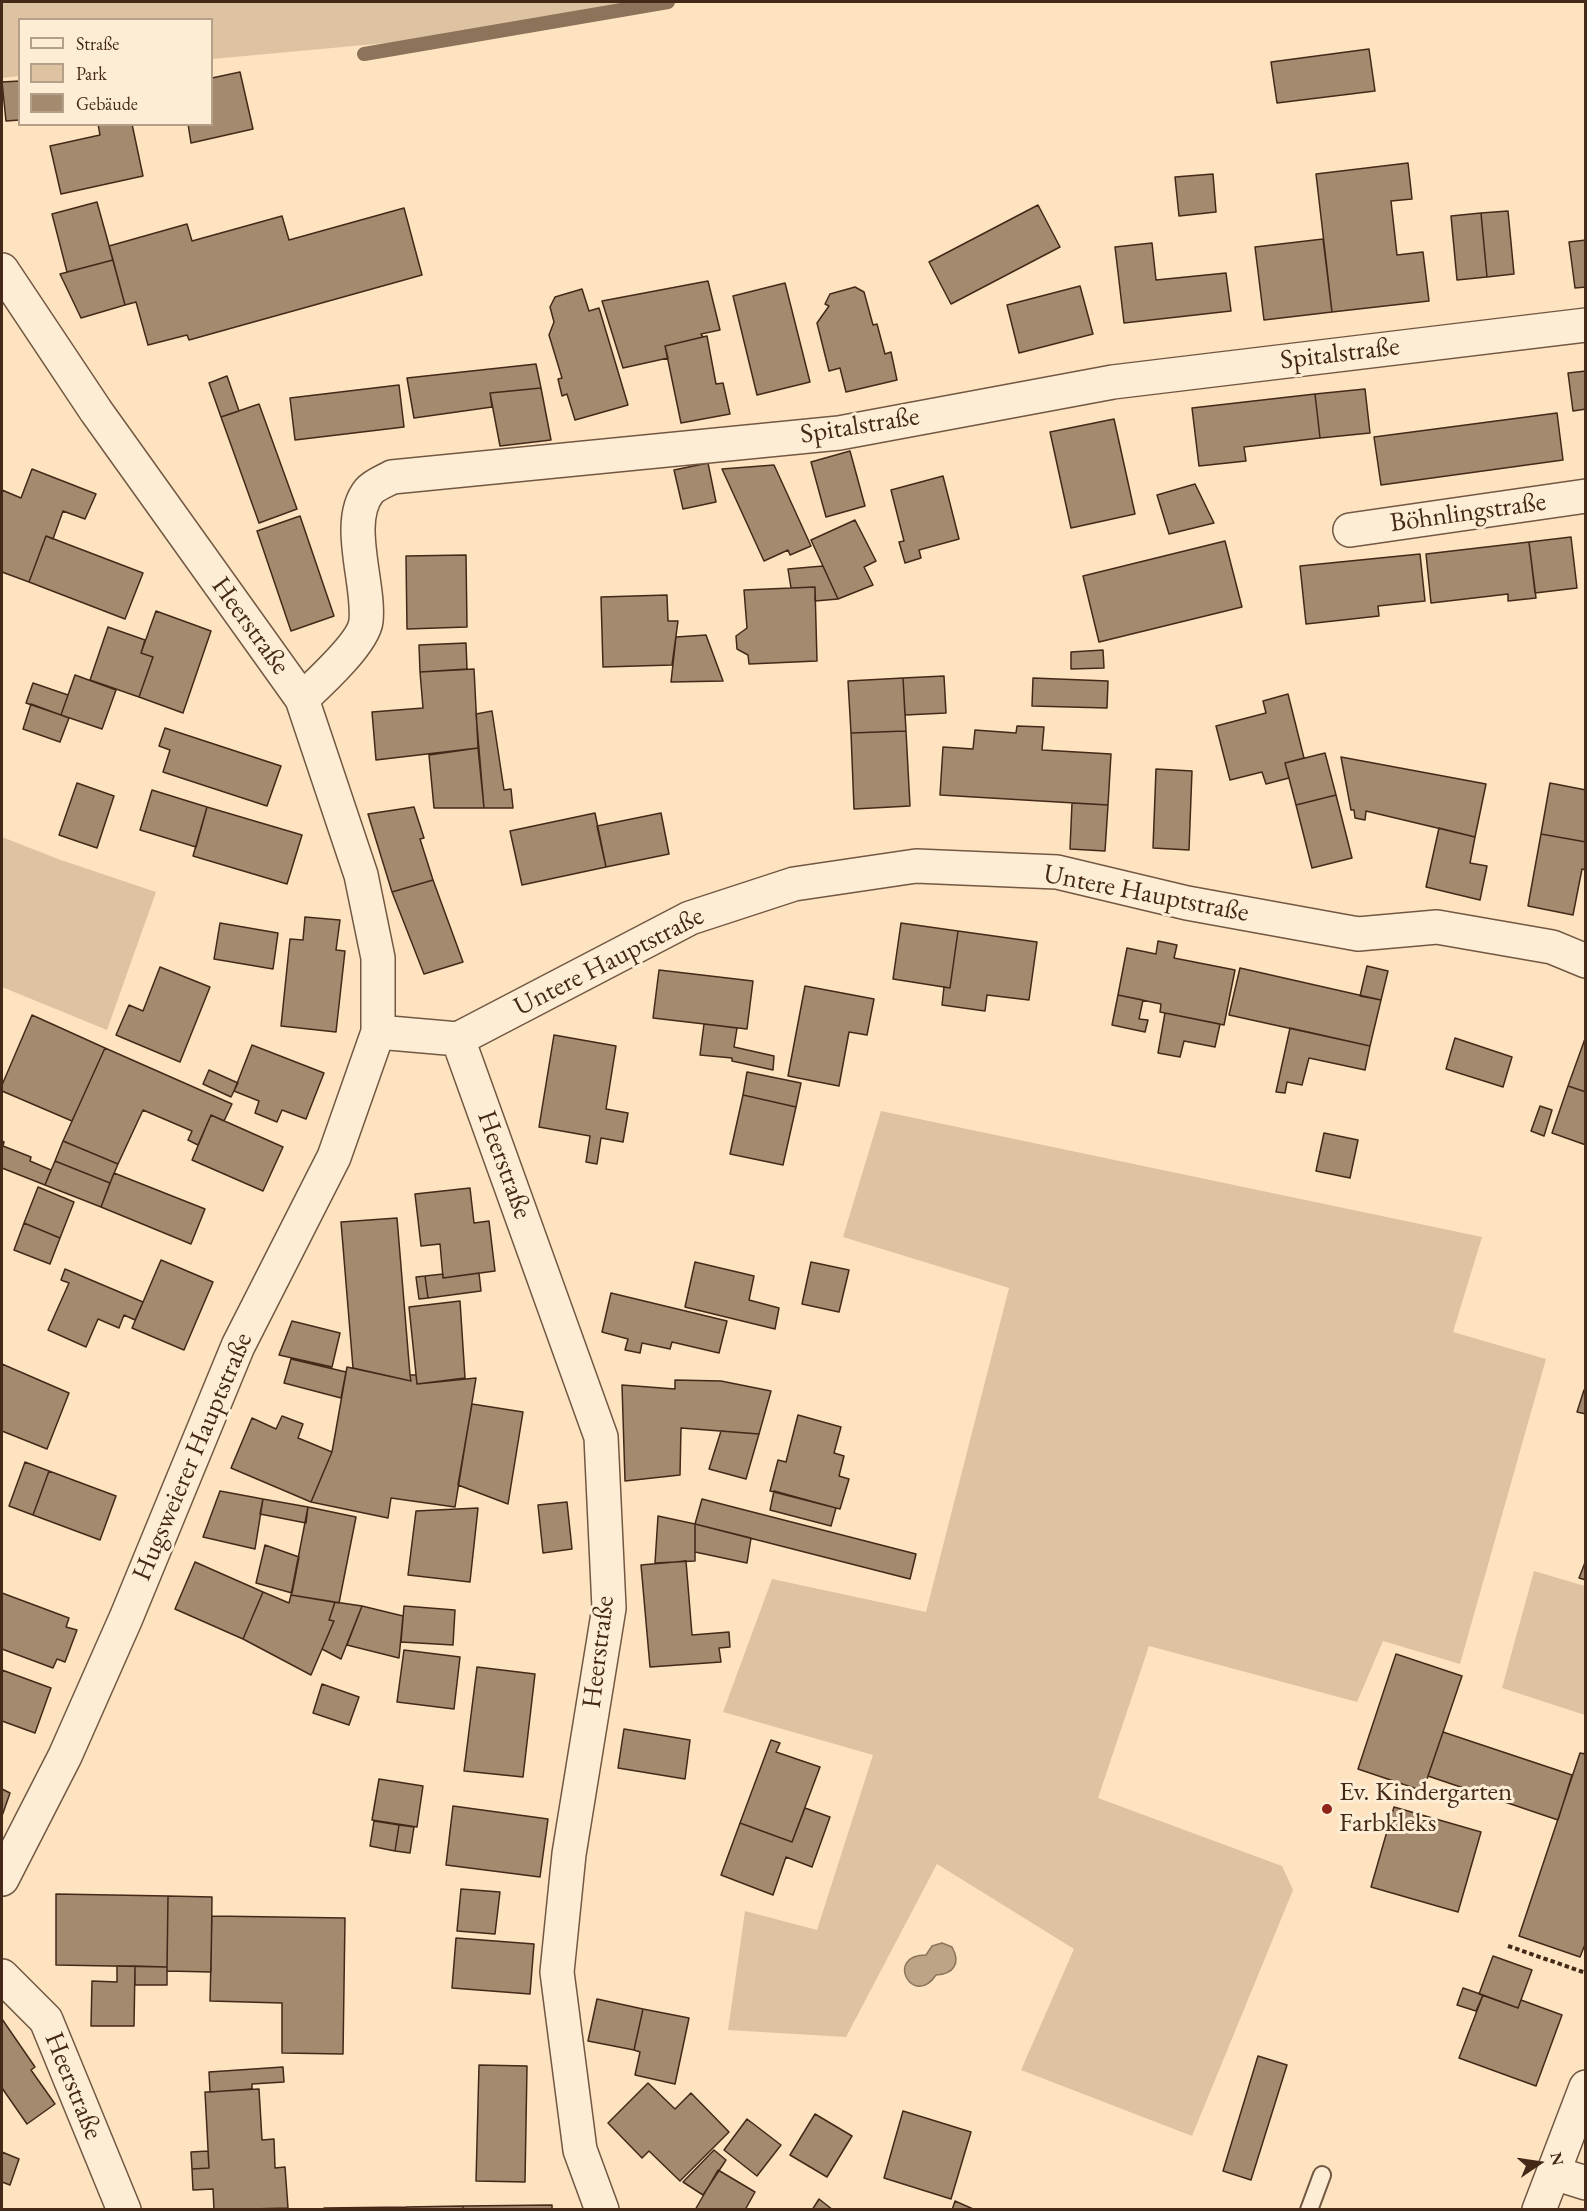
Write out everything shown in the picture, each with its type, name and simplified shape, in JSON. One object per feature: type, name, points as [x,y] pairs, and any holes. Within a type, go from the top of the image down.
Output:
[{"type":"street","name":"Heerstraße","points":[[2,270],[96,411],[302,699],[361,875],[378,958],[378,1032]]},
{"type":"street","name":"Spitalstraße","points":[[302,699],[338,664],[366,624],[359,534],[360,505],[370,489],[392,477],[839,432],[1113,382],[1586,325]]},
{"type":"street","name":"Böhnlingstraße","points":[[1350,530],[1586,496]]},
{"type":"street","name":"Untere Hauptstraße","points":[[458,1039],[690,918],[794,884],[916,866],[1057,872],[1186,903],[1358,934],[1437,927],[1552,947],[1586,960]]},
{"type":"street","points":[[378,1032],[458,1039]]},
{"type":"street","name":"Hugsweierer Hauptstraße","points":[[2,1879],[65,1756],[126,1618],[238,1346],[334,1157],[378,1032]]},
{"type":"street","name":"Heerstraße","points":[[458,1039],[601,1437],[609,1608],[569,1854],[557,1972],[580,2150],[602,2210]]},
{"type":"street","name":"Heerstraße","points":[[2,1976],[46,2020],[124,2210]]},
{"type":"street","points":[[1539,2210],[1586,2087]]},
{"type":"street","points":[[1554,2173],[1586,2183]]},
{"type":"lane","points":[[1309,2210],[1322,2175]]},
{"type":"path","points":[[1508,1946],[1586,1973]]},
{"type":"green space","points":[[2,2],[631,2],[408,41],[213,59],[213,18],[18,18],[18,76],[2,78]]},
{"type":"green space","points":[[2,837],[58,859],[156,892],[107,1030],[2,987]]},
{"type":"green space","points":[[881,1111],[1482,1237],[1453,1332],[1546,1359],[1460,1664],[1383,1641],[1357,1702],[1149,1646],[1098,1798],[1282,1866],[1293,1890],[1192,2136],[1021,2070],[1074,1949],[937,1864],[846,2037],[728,2030],[745,1911],[817,1930],[873,1755],[723,1712],[772,1579],[926,1612],[1009,1288],[843,1237]]},
{"type":"green space","points":[[1534,1571],[1585,1586],[1585,1715],[1502,1688]]},
{"type":"shaded area","points":[[942,1943],[952,1947],[955,1953],[954,1967],[936,1975],[927,1984],[919,1986],[912,1984],[905,1970],[907,1963],[913,1957],[926,1955],[932,1946]]},
{"type":"building","points":[[1369,49],[1375,91],[1277,103],[1271,62]]},
{"type":"building","points":[[240,72],[253,129],[191,143],[188,126],[213,126],[213,78]]},
{"type":"building","points":[[18,81],[18,120],[6,121],[2,82]]},
{"type":"building","points":[[98,126],[132,126],[143,176],[61,194],[50,146],[100,135]]},
{"type":"building","points":[[1408,163],[1412,199],[1391,201],[1397,255],[1423,252],[1429,301],[1332,312],[1316,174]]},
{"type":"building","points":[[1213,174],[1216,212],[1179,216],[1175,177]]},
{"type":"building","points":[[97,202],[113,260],[67,272],[52,214]]},
{"type":"building","points":[[1038,205],[1060,247],[951,304],[929,262]]},
{"type":"building","points":[[404,208],[422,275],[189,340],[187,335],[148,345],[136,302],[125,305],[109,246],[187,224],[192,241],[282,216],[289,240]]},
{"type":"building","points":[[1508,211],[1514,274],[1487,277],[1481,213]]},
{"type":"building","points":[[1481,213],[1487,277],[1457,280],[1451,216]]},
{"type":"building","points":[[1323,239],[1332,312],[1264,320],[1255,247]]},
{"type":"building","points":[[1586,240],[1586,287],[1575,288],[1569,242]]},
{"type":"building","points":[[1152,243],[1156,280],[1226,273],[1231,311],[1124,323],[1115,247]]},
{"type":"building","points":[[113,260],[125,305],[81,318],[60,274]]},
{"type":"building","points":[[708,281],[720,330],[701,334],[703,337],[665,346],[668,358],[623,368],[602,301]]},
{"type":"building","points":[[785,283],[810,382],[757,395],[733,296]]},
{"type":"building","points":[[1080,286],[1093,334],[1019,353],[1007,305]]},
{"type":"building","points":[[855,287],[864,292],[873,325],[877,324],[885,354],[891,352],[897,380],[846,392],[840,368],[829,371],[817,323],[829,306],[825,304],[830,294]]},
{"type":"building","points":[[582,289],[589,311],[599,308],[628,405],[575,420],[567,394],[562,396],[558,379],[562,378],[549,335],[554,322],[550,307],[555,297]]},
{"type":"building","points":[[707,336],[716,384],[723,383],[730,414],[681,423],[665,346]]},
{"type":"building","points":[[536,364],[541,388],[490,393],[492,407],[414,418],[407,378]]},
{"type":"building","points":[[1586,371],[1586,409],[1573,411],[1568,373]]},
{"type":"building","points":[[227,376],[239,411],[221,417],[209,383]]},
{"type":"building","points":[[399,385],[404,427],[295,440],[290,398]]},
{"type":"building","points":[[541,388],[551,440],[500,446],[490,393]]},
{"type":"building","points":[[1365,389],[1370,433],[1320,438],[1315,394]]},
{"type":"building","points":[[1315,394],[1320,438],[1244,447],[1246,461],[1199,466],[1192,408]]},
{"type":"building","points":[[259,404],[297,509],[259,523],[221,417]]},
{"type":"building","points":[[1557,413],[1563,460],[1381,485],[1374,437]]},
{"type":"building","points":[[1114,419],[1135,514],[1071,528],[1050,432]]},
{"type":"building","points":[[850,451],[865,506],[826,517],[811,462]]},
{"type":"building","points":[[708,463],[716,502],[683,509],[674,470]]},
{"type":"building","points":[[774,465],[811,546],[790,555],[788,550],[764,561],[722,469]]},
{"type":"building","points":[[32,469],[96,494],[85,519],[63,511],[53,539],[46,536],[29,582],[2,572],[2,490],[21,498]]},
{"type":"building","points":[[943,476],[959,539],[919,550],[921,558],[905,563],[899,542],[904,541],[891,490]]},
{"type":"building","points":[[1195,484],[1214,523],[1169,534],[1157,495]]},
{"type":"building","points":[[300,516],[334,616],[291,631],[257,531]]},
{"type":"building","points":[[855,520],[876,561],[864,567],[873,585],[838,599],[811,540]]},
{"type":"building","points":[[46,536],[143,573],[125,619],[29,582]]},
{"type":"building","points":[[1571,537],[1577,588],[1535,593],[1529,542]]},
{"type":"building","points":[[1225,541],[1242,607],[1099,642],[1083,576]]},
{"type":"building","points":[[1529,542],[1536,598],[1508,601],[1508,594],[1431,603],[1426,554]]},
{"type":"building","points":[[1420,554],[1425,601],[1378,606],[1379,616],[1306,624],[1300,566]]},
{"type":"building","points":[[466,555],[467,627],[407,629],[406,556]]},
{"type":"building","points":[[823,566],[838,599],[815,601],[815,587],[791,588],[788,569]]},
{"type":"building","points":[[815,587],[817,661],[749,664],[748,655],[737,649],[736,636],[747,628],[744,590]]},
{"type":"building","points":[[667,595],[668,621],[678,621],[672,665],[603,667],[601,597]]},
{"type":"building","points":[[156,611],[211,631],[183,713],[139,697],[153,657],[141,653]]},
{"type":"building","points":[[108,627],[145,640],[141,653],[153,657],[139,697],[90,680]]},
{"type":"building","points":[[706,635],[723,681],[671,682],[676,637]]},
{"type":"building","points":[[466,643],[467,669],[420,672],[419,645]]},
{"type":"building","points":[[1103,650],[1104,668],[1071,669],[1071,652]]},
{"type":"building","points":[[474,669],[478,748],[376,760],[372,712],[423,708],[420,672]]},
{"type":"building","points":[[75,675],[116,690],[102,729],[61,715]]},
{"type":"building","points":[[944,676],[946,713],[905,715],[903,678]]},
{"type":"building","points":[[903,678],[906,731],[851,733],[848,681]]},
{"type":"building","points":[[1033,678],[1108,681],[1107,708],[1032,706]]},
{"type":"building","points":[[33,683],[68,695],[61,715],[26,703]]},
{"type":"building","points":[[1288,694],[1304,758],[1285,763],[1289,778],[1266,784],[1262,772],[1230,780],[1216,726],[1266,713],[1263,701]]},
{"type":"building","points":[[31,704],[69,718],[60,742],[23,729]]},
{"type":"building","points":[[492,711],[504,790],[511,789],[513,808],[484,808],[476,714]]},
{"type":"building","points":[[1017,726],[1044,727],[1042,750],[1111,754],[1108,805],[940,795],[943,747],[973,749],[975,730],[1016,733]]},
{"type":"building","points":[[165,728],[281,766],[267,806],[163,772],[170,750],[159,746]]},
{"type":"building","points":[[906,731],[910,806],[854,809],[851,733]]},
{"type":"building","points":[[478,748],[484,808],[434,808],[429,755]]},
{"type":"building","points":[[1325,753],[1336,795],[1296,805],[1285,763]]},
{"type":"building","points":[[1341,757],[1486,784],[1475,837],[1366,811],[1365,820],[1355,818],[1354,810],[1351,810]]},
{"type":"building","points":[[1156,769],[1192,771],[1189,850],[1153,848]]},
{"type":"building","points":[[77,783],[114,796],[97,848],[59,835]]},
{"type":"building","points":[[1550,783],[1586,790],[1586,842],[1541,834]]},
{"type":"building","points":[[152,790],[207,807],[196,847],[140,830]]},
{"type":"building","points":[[1336,795],[1352,858],[1312,868],[1296,805]]},
{"type":"building","points":[[1072,803],[1108,805],[1105,851],[1070,849]]},
{"type":"building","points":[[207,807],[302,835],[287,884],[193,856]]},
{"type":"building","points":[[414,807],[424,838],[420,839],[433,880],[392,892],[368,814]]},
{"type":"building","points":[[595,813],[606,867],[522,885],[510,831]]},
{"type":"building","points":[[661,813],[669,854],[606,867],[597,826]]},
{"type":"building","points":[[1439,828],[1475,837],[1470,863],[1487,866],[1480,900],[1426,887]]},
{"type":"building","points":[[1541,834],[1586,842],[1586,870],[1582,869],[1573,915],[1528,906]]},
{"type":"building","points":[[433,880],[463,962],[424,974],[392,892]]},
{"type":"building","points":[[305,917],[340,920],[336,950],[345,951],[336,1032],[281,1026],[290,939],[303,940]]},
{"type":"building","points":[[220,923],[278,933],[273,969],[214,959]]},
{"type":"building","points":[[901,923],[958,931],[950,988],[893,979]]},
{"type":"building","points":[[958,931],[1037,942],[1029,1000],[987,995],[985,1011],[942,1005],[944,987],[950,988]]},
{"type":"building","points":[[1158,941],[1177,945],[1174,958],[1235,970],[1224,1025],[1160,1012],[1161,1004],[1118,995],[1127,948],[1156,954]]},
{"type":"building","points":[[1367,966],[1388,971],[1381,1000],[1360,996]]},
{"type":"building","points":[[160,967],[210,987],[180,1062],[116,1035],[129,1005],[143,1011]]},
{"type":"building","points":[[1240,968],[1381,1000],[1370,1046],[1229,1015]]},
{"type":"building","points":[[659,970],[753,981],[747,1029],[653,1018]]},
{"type":"building","points":[[805,986],[874,999],[867,1035],[849,1032],[839,1086],[788,1076]]},
{"type":"building","points":[[1118,995],[1143,1000],[1139,1019],[1148,1020],[1145,1032],[1112,1025]]},
{"type":"building","points":[[1165,1013],[1220,1024],[1215,1047],[1184,1041],[1180,1057],[1158,1053]]},
{"type":"building","points":[[32,1015],[105,1048],[72,1121],[2,1091],[2,1085]]},
{"type":"building","points":[[704,1024],[737,1028],[734,1047],[774,1056],[773,1070],[732,1061],[732,1058],[700,1055]]},
{"type":"building","points":[[1290,1028],[1370,1046],[1365,1070],[1309,1058],[1302,1085],[1287,1082],[1285,1093],[1276,1092]]},
{"type":"building","points":[[554,1035],[616,1046],[606,1109],[628,1113],[623,1142],[601,1138],[597,1164],[586,1162],[590,1136],[539,1127]]},
{"type":"building","points":[[1586,1036],[1586,1092],[1568,1086]]},
{"type":"building","points":[[1455,1038],[1512,1057],[1503,1087],[1446,1069]]},
{"type":"building","points":[[252,1045],[324,1073],[306,1119],[282,1110],[277,1122],[255,1113],[259,1101],[234,1091]]},
{"type":"building","points":[[105,1048],[232,1104],[224,1121],[211,1115],[198,1145],[188,1140],[192,1131],[143,1110],[118,1164],[63,1141]]},
{"type":"building","points":[[209,1070],[238,1083],[231,1097],[203,1084]]},
{"type":"building","points":[[747,1072],[801,1083],[796,1107],[743,1095]]},
{"type":"building","points":[[1568,1086],[1586,1092],[1586,1145],[1552,1133]]},
{"type":"building","points":[[743,1095],[796,1107],[783,1165],[730,1154]]},
{"type":"building","points":[[1540,1106],[1552,1110],[1544,1136],[1531,1131]]},
{"type":"building","points":[[211,1115],[283,1147],[263,1191],[192,1160]]},
{"type":"building","points":[[1324,1133],[1358,1140],[1350,1178],[1316,1171]]},
{"type":"building","points":[[2,1141],[3,1146],[31,1157],[30,1161],[51,1170],[45,1185],[2,1168]]},
{"type":"building","points":[[63,1141],[118,1164],[110,1183],[55,1161]]},
{"type":"building","points":[[55,1161],[110,1183],[101,1207],[45,1185]]},
{"type":"building","points":[[114,1173],[205,1209],[191,1244],[101,1207]]},
{"type":"building","points":[[38,1187],[74,1202],[60,1238],[24,1223]]},
{"type":"building","points":[[470,1188],[474,1223],[489,1221],[495,1271],[443,1278],[440,1244],[421,1246],[415,1194]]},
{"type":"building","points":[[397,1218],[411,1381],[353,1368],[341,1222]]},
{"type":"building","points":[[24,1223],[60,1238],[50,1264],[14,1250]]},
{"type":"building","points":[[161,1260],[213,1282],[184,1350],[132,1328]]},
{"type":"building","points":[[695,1262],[754,1276],[749,1300],[779,1308],[775,1329],[685,1307]]},
{"type":"building","points":[[811,1262],[849,1270],[839,1312],[802,1304]]},
{"type":"building","points":[[65,1269],[143,1302],[135,1320],[124,1315],[119,1328],[98,1319],[86,1347],[48,1330],[69,1283],[61,1280]]},
{"type":"building","points":[[479,1273],[481,1291],[428,1298],[425,1276],[443,1274],[443,1278]]},
{"type":"building","points":[[425,1276],[428,1298],[419,1299],[416,1277]]},
{"type":"building","points":[[611,1293],[727,1321],[719,1353],[672,1342],[670,1349],[642,1343],[640,1353],[625,1350],[628,1339],[602,1332]]},
{"type":"building","points":[[460,1301],[465,1378],[417,1384],[409,1307]]},
{"type":"building","points":[[292,1321],[340,1333],[332,1367],[279,1355]]},
{"type":"building","points":[[291,1359],[346,1372],[341,1398],[284,1383]]},
{"type":"building","points":[[2,1364],[69,1393],[47,1449],[2,1431]]},
{"type":"building","points":[[347,1367],[411,1381],[410,1375],[416,1375],[417,1384],[476,1378],[455,1507],[391,1498],[388,1518],[311,1502],[332,1452]]},
{"type":"building","points":[[675,1380],[721,1381],[771,1391],[759,1434],[681,1428],[680,1475],[625,1481],[622,1385],[675,1389]]},
{"type":"building","points":[[1584,1390],[1586,1391],[1586,1414],[1577,1412]]},
{"type":"building","points":[[472,1404],[523,1412],[508,1504],[458,1485]]},
{"type":"building","points":[[798,1415],[841,1427],[834,1453],[844,1456],[839,1476],[849,1479],[840,1509],[770,1491],[778,1460],[786,1462]]},
{"type":"building","points":[[282,1416],[303,1424],[298,1438],[332,1452],[311,1502],[231,1468],[252,1418],[276,1429]]},
{"type":"building","points":[[721,1431],[759,1434],[746,1479],[709,1469]]},
{"type":"building","points":[[25,1462],[49,1471],[33,1515],[9,1506]]},
{"type":"building","points":[[49,1471],[116,1496],[100,1540],[33,1515]]},
{"type":"building","points":[[220,1491],[263,1499],[255,1549],[203,1537]]},
{"type":"building","points":[[774,1491],[836,1508],[831,1526],[770,1510]]},
{"type":"building","points":[[263,1499],[308,1507],[306,1523],[260,1514]]},
{"type":"building","points":[[702,1499],[916,1554],[910,1579],[695,1524]]},
{"type":"building","points":[[567,1502],[572,1549],[543,1553],[538,1505]]},
{"type":"building","points":[[308,1507],[356,1517],[339,1603],[291,1595]]},
{"type":"building","points":[[478,1508],[470,1582],[408,1575],[416,1511]]},
{"type":"building","points":[[658,1516],[695,1524],[695,1561],[655,1563]]},
{"type":"building","points":[[695,1524],[751,1538],[747,1563],[695,1552]]},
{"type":"building","points":[[265,1545],[299,1557],[292,1593],[256,1583]]},
{"type":"building","points":[[1586,1560],[1586,1580],[1579,1578]]},
{"type":"building","points":[[686,1561],[692,1635],[729,1632],[730,1647],[719,1648],[721,1662],[650,1667],[641,1565]]},
{"type":"building","points":[[195,1562],[263,1592],[243,1639],[175,1609]]},
{"type":"building","points":[[263,1592],[289,1603],[291,1595],[335,1602],[329,1620],[334,1621],[311,1675],[243,1639]]},
{"type":"building","points":[[2,1593],[69,1618],[66,1627],[77,1630],[65,1662],[57,1659],[53,1668],[2,1649]]},
{"type":"building","points":[[335,1602],[362,1606],[341,1659],[322,1649],[334,1621],[329,1620]]},
{"type":"building","points":[[362,1606],[403,1616],[399,1658],[347,1645]]},
{"type":"building","points":[[404,1606],[455,1610],[453,1645],[401,1642]]},
{"type":"building","points":[[404,1650],[460,1657],[454,1709],[397,1702]]},
{"type":"building","points":[[1396,1654],[1462,1676],[1423,1791],[1358,1769]]},
{"type":"building","points":[[477,1667],[535,1674],[523,1777],[464,1771]]},
{"type":"building","points":[[2,1670],[51,1688],[35,1733],[2,1721]]},
{"type":"building","points":[[322,1684],[359,1697],[349,1725],[313,1713]]},
{"type":"building","points":[[624,1729],[690,1740],[685,1779],[618,1768]]},
{"type":"building","points":[[1443,1732],[1572,1775],[1558,1820],[1428,1776]]},
{"type":"building","points":[[771,1740],[780,1743],[776,1752],[820,1767],[792,1842],[740,1823]]},
{"type":"building","points":[[1580,1753],[1586,1754],[1586,1942],[1580,1957],[1519,1936]]},
{"type":"building","points":[[379,1779],[423,1786],[417,1827],[372,1820]]},
{"type":"building","points":[[2,1789],[10,1793],[2,1816]]},
{"type":"building","points":[[453,1806],[548,1819],[540,1877],[446,1865]]},
{"type":"building","points":[[1394,1807],[1481,1832],[1458,1912],[1371,1887]]},
{"type":"building","points":[[805,1808],[830,1817],[812,1867],[786,1857],[773,1895],[721,1875],[740,1823],[792,1842]]},
{"type":"building","points":[[374,1821],[399,1825],[395,1851],[370,1846]]},
{"type":"building","points":[[399,1825],[414,1827],[410,1853],[395,1851]]},
{"type":"building","points":[[461,1889],[500,1892],[495,1934],[457,1931]]},
{"type":"building","points":[[56,1894],[168,1896],[167,1967],[56,1965]]},
{"type":"building","points":[[168,1896],[212,1897],[211,1972],[167,1971]]},
{"type":"building","points":[[212,1916],[345,1918],[343,2054],[282,2053],[282,2003],[210,2001]]},
{"type":"building","points":[[456,1938],[534,1944],[530,1994],[452,1988]]},
{"type":"building","points":[[1493,1956],[1532,1970],[1518,2008],[1479,1994]]},
{"type":"building","points":[[117,1966],[135,1966],[134,2026],[91,2026],[92,1981],[117,1982]]},
{"type":"building","points":[[135,1966],[167,1967],[167,1985],[135,1985]]},
{"type":"building","points":[[1463,1988],[1483,1995],[1476,2011],[1457,2005]]},
{"type":"building","points":[[1483,1995],[1518,2008],[1521,2000],[1562,2015],[1536,2086],[1459,2058]]},
{"type":"building","points":[[597,1999],[643,2009],[634,2050],[588,2041]]},
{"type":"building","points":[[643,2009],[689,2018],[675,2084],[635,2075],[640,2052],[634,2050]]},
{"type":"building","points":[[2,2019],[35,2067],[31,2070],[55,2104],[27,2124],[2,2088]]},
{"type":"building","points":[[1258,2056],[1287,2065],[1251,2180],[1223,2171]]},
{"type":"building","points":[[479,2065],[527,2066],[525,2182],[476,2181]]},
{"type":"building","points":[[283,2067],[284,2082],[252,2084],[252,2089],[210,2092],[209,2072]]},
{"type":"building","points":[[648,2083],[675,2109],[691,2093],[729,2132],[680,2181],[649,2151],[642,2158],[608,2123]]},
{"type":"building","points":[[259,2089],[262,2140],[274,2139],[275,2168],[285,2167],[288,2208],[214,2210],[213,2189],[193,2190],[192,2169],[209,2168],[205,2092]]},
{"type":"building","points":[[903,2111],[971,2132],[951,2199],[884,2178]]},
{"type":"building","points":[[815,2114],[852,2136],[827,2177],[790,2155]]},
{"type":"building","points":[[747,2119],[781,2145],[757,2176],[724,2150]]},
{"type":"building","points":[[714,2150],[726,2160],[703,2195],[683,2182]]},
{"type":"building","points":[[208,2151],[209,2168],[192,2169],[191,2152]]},
{"type":"building","points":[[2,2152],[19,2159],[10,2185],[2,2182]]},
{"type":"building","points":[[718,2170],[755,2192],[745,2210],[695,2210]]},
{"type":"building","points":[[819,2199],[833,2210],[812,2210]]},
{"type":"building","points":[[955,2201],[973,2209],[952,2210]]},
{"type":"building","points":[[552,2205],[552,2210],[463,2210],[463,2206]]},
{"type":"building","points":[[463,2206],[463,2210],[406,2210],[406,2207]]},
{"type":"building","points":[[406,2207],[406,2210],[324,2210],[324,2208]]},
{"type":"waterway","points":[[364,54],[668,2]]},
{"type":"place","name":"Ev. Kindergarten Farbkleks","points":[[1327,1809]]}]
